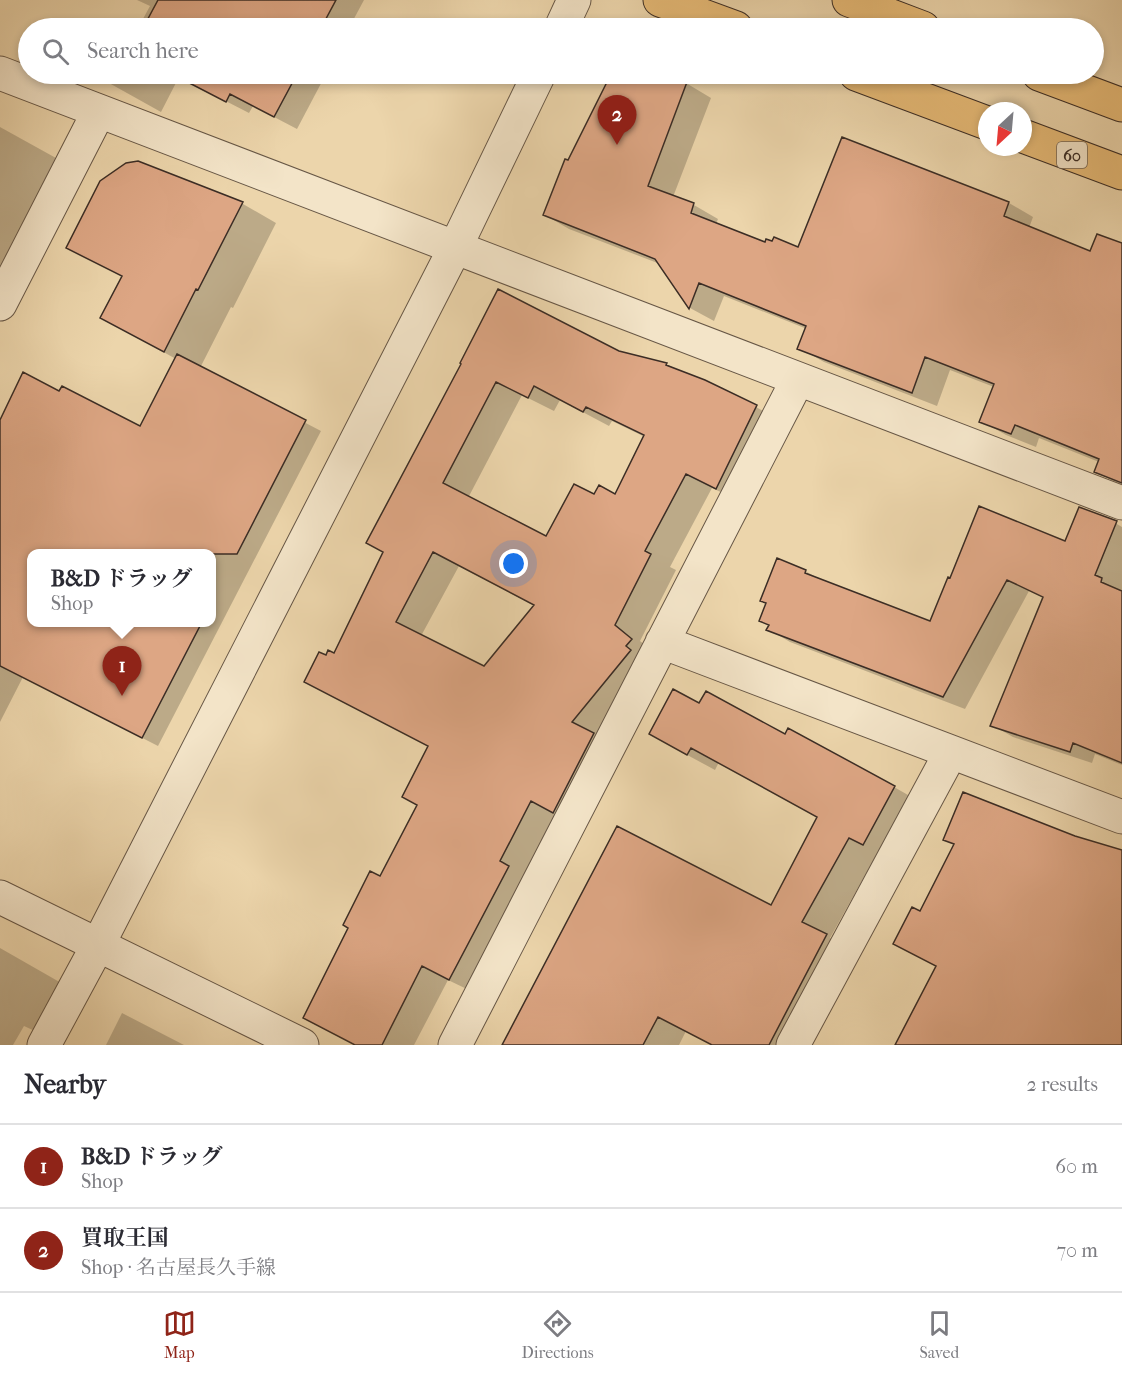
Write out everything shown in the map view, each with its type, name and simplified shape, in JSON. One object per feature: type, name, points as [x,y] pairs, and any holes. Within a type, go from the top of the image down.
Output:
[{"type":"main road","points":[[660,0],[709,18]]},
{"type":"main road","points":[[849,0],[897,18]]},
{"type":"main road","points":[[883,84],[978,120]]},
{"type":"main road","points":[[1066,84],[1122,105]]},
{"type":"main road","name":"60","points":[[1032,139],[1122,173]]},
{"type":"street","points":[[566,18],[574,0]]},
{"type":"street","points":[[0,74],[18,81]]},
{"type":"street","points":[[27,84],[1122,503]]},
{"type":"street","points":[[44,1045],[98,945],[455,248],[534,84]]},
{"type":"street","points":[[0,304],[99,111]]},
{"type":"street","points":[[455,1045],[798,379]]},
{"type":"street","points":[[662,642],[1122,817]]},
{"type":"street","points":[[793,1045],[951,752]]},
{"type":"street","points":[[0,897],[302,1045]]},
{"type":"building","points":[[158,0],[336,0],[326,18],[148,18]]},
{"type":"building","points":[[191,84],[292,84],[274,117],[230,94],[226,102]]},
{"type":"building","points":[[606,84],[686,84],[648,186],[694,203],[691,213],[765,242],[766,239],[772,241],[774,237],[798,247],[842,137],[1009,202],[1004,216],[1090,251],[1097,234],[1122,243],[1122,483],[1094,472],[1099,459],[1015,425],[1011,434],[979,422],[994,384],[925,357],[912,393],[797,349],[806,326],[699,283],[689,309],[655,259],[543,215],[565,159],[568,160]]},
{"type":"building","points":[[138,161],[243,202],[164,352],[100,318],[122,276],[66,248],[100,181],[126,163]]},
{"type":"building","points":[[498,289],[619,351],[667,363],[666,365],[705,380],[757,405],[716,489],[686,474],[645,551],[651,554],[615,625],[632,639],[626,646],[631,650],[572,722],[594,733],[553,813],[531,801],[500,861],[509,866],[449,980],[422,966],[382,1045],[355,1045],[303,1018],[348,928],[343,925],[370,871],[380,876],[417,805],[402,797],[428,746],[304,682],[319,652],[326,655],[328,650],[334,653],[383,552],[366,543]],"holes":[[[496,382],[528,398],[534,386],[583,412],[586,407],[644,435],[615,494],[599,485],[594,494],[574,484],[546,536],[443,483]],[[433,552],[534,605],[484,666],[396,622]]]},
{"type":"building","points":[[177,354],[306,420],[237,554],[216,554],[216,549],[27,549],[27,627],[199,627],[142,738],[0,666],[0,420],[23,372],[59,391],[62,386],[140,426]]},
{"type":"building","points":[[979,506],[1065,541],[1079,507],[1117,521],[1095,575],[1102,578],[1101,582],[1122,591],[1122,763],[1073,743],[1070,752],[990,726],[1043,597],[1007,580],[943,697],[766,630],[769,625],[759,621],[766,603],[760,601],[777,558],[806,570],[805,573],[930,621]]},
{"type":"building","points":[[673,689],[699,703],[706,691],[785,734],[788,728],[895,786],[863,845],[849,838],[802,922],[827,934],[769,1045],[712,1045],[658,1017],[643,1045],[502,1045],[617,826],[771,905],[817,817],[691,748],[687,755],[649,734]]},
{"type":"building","points":[[963,792],[1075,836],[1122,850],[1122,1045],[895,1045],[936,966],[893,944],[912,907],[920,911],[954,844],[943,840]]},
{"type":"place","name":"買取王国","points":[[617,145]]},
{"type":"place","name":"B&D ドラッグ","points":[[122,696]]}]
